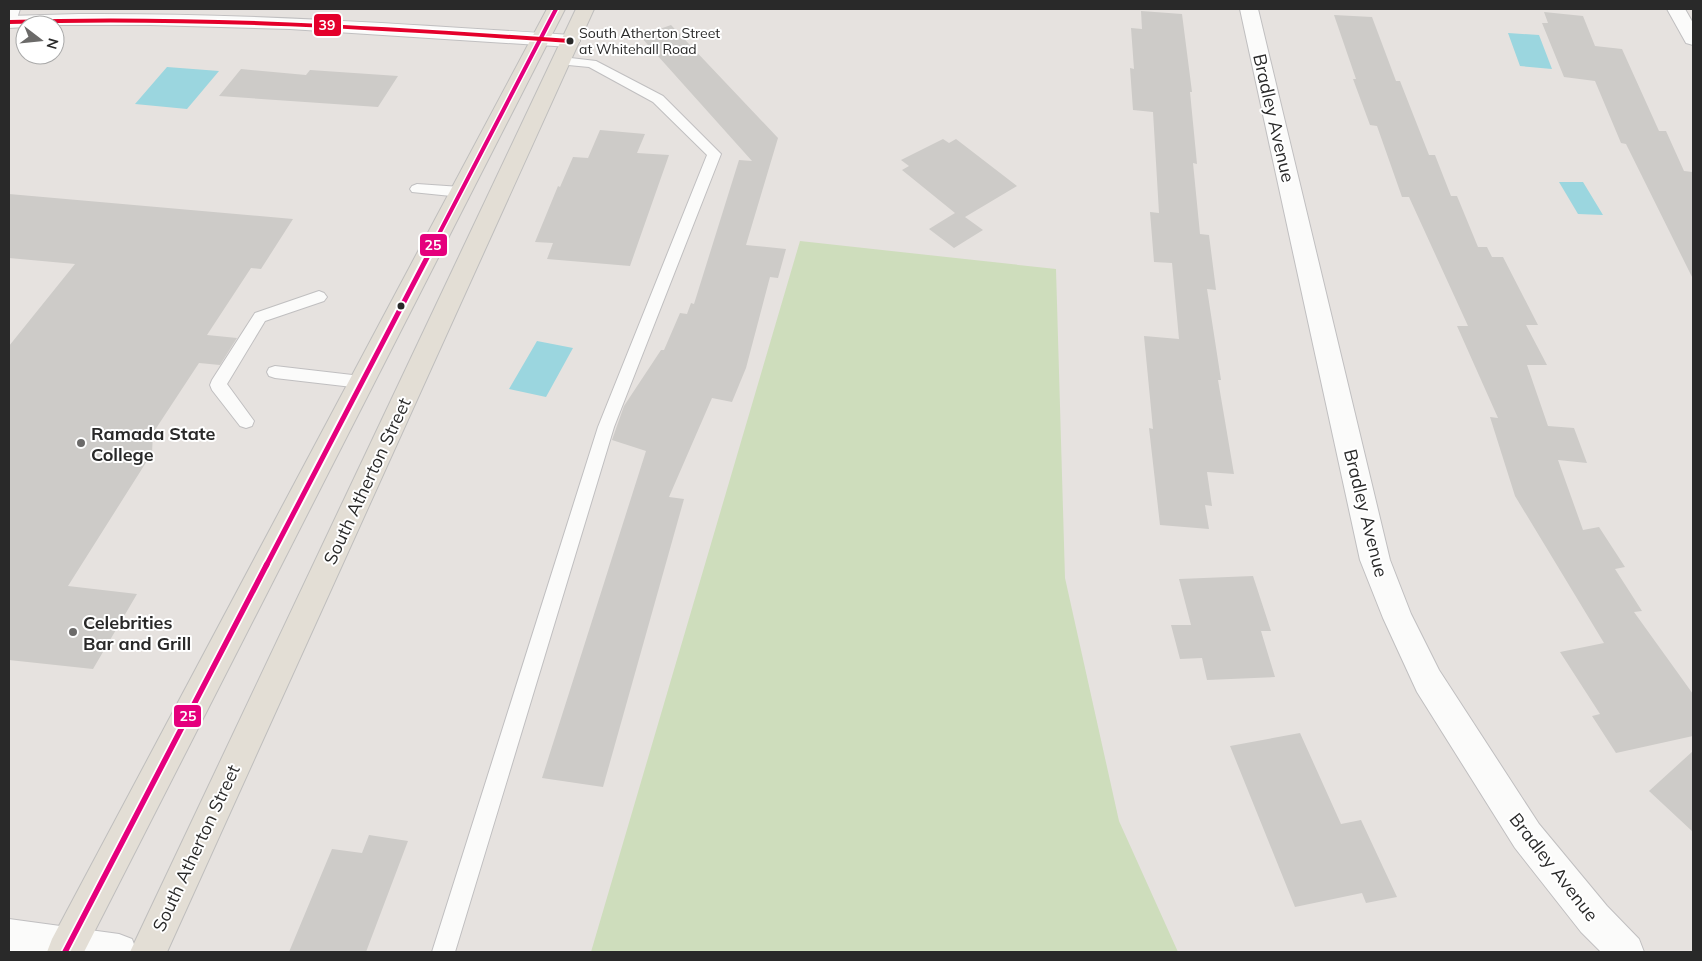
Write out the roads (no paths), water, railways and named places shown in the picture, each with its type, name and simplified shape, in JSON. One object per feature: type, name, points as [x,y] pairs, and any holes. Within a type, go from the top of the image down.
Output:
[{"type":"main road","points":[[66,949],[556,9]]},
{"type":"main road","name":"South Atherton Street","points":[[148,952],[585,9]]},
{"type":"street","name":"Bradley Avenue","points":[[1250,9],[1376,560],[1398,618],[1428,681],[1527,836],[1594,919],[1626,952]]},
{"type":"street","points":[[1676,9],[1693,39]]},
{"type":"street","points":[[11,18],[111,14],[304,23],[541,39],[566,51]]},
{"type":"street","points":[[9,937],[66,949],[119,952]]},
{"type":"lane","points":[[443,952],[606,427],[714,154],[658,98],[566,51]]},
{"type":"lane","points":[[417,189],[461,192]]},
{"type":"lane","points":[[246,421],[218,385],[260,317],[319,297]]},
{"type":"lane","points":[[275,372],[361,382]]},
{"type":"water","points":[[1508,33],[1539,35],[1552,69],[1520,66]]},
{"type":"water","points":[[167,67],[219,71],[187,109],[135,104]]},
{"type":"water","points":[[1559,182],[1583,182],[1603,215],[1578,214]]},
{"type":"water","points":[[537,341],[573,348],[546,397],[509,389]]},
{"type":"place","name":"South Atherton Street at Whitehall Road","points":[[570,41]]},
{"type":"place","name":"Ramada State College","points":[[81,443]]},
{"type":"place","name":"Celebrities Bar and Grill","points":[[73,632]]}]
